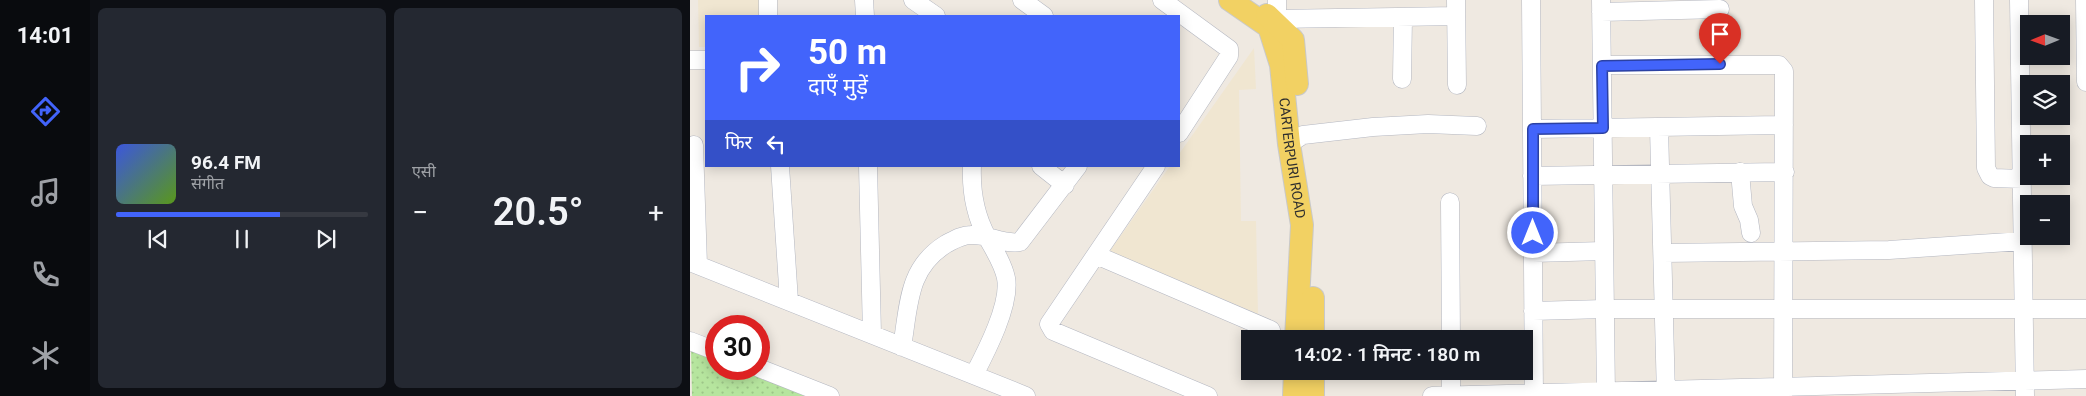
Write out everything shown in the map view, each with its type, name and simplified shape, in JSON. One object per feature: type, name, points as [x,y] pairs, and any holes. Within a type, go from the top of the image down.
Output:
[{"type":"main road","points":[[1230,0],[1273,23]]},
{"type":"main road","name":"CARTERPURI ROAD","points":[[1252,0],[1273,23],[1296,139],[1313,253],[1313,330]]},
{"type":"main road","name":"CARTERPURI ROAD","points":[[1296,139],[1302,225],[1296,330]]},
{"type":"main road","points":[[1294,396],[1295,380]]},
{"type":"main road","points":[[1313,380],[1313,396]]},
{"type":"street","points":[[768,0],[768,15]]},
{"type":"street","points":[[864,0],[865,15]]},
{"type":"street","points":[[913,0],[935,15]]},
{"type":"street","points":[[1022,0],[1043,15]]},
{"type":"street","points":[[1162,0],[1229,49],[1229,56],[1182,122]]},
{"type":"street","points":[[1277,0],[1273,23],[1403,17],[1456,8],[1457,85]]},
{"type":"street","points":[[1531,0],[1534,395]]},
{"type":"street","points":[[1984,0],[1986,168],[1990,176],[1994,178],[2020,179]]},
{"type":"street","points":[[2019,0],[2021,135]]},
{"type":"street","points":[[2085,0],[2086,82]]},
{"type":"street","points":[[1606,394],[1601,6],[1720,10]]},
{"type":"street","points":[[1402,79],[1403,17]]},
{"type":"street","points":[[690,60],[705,60]]},
{"type":"street","points":[[1602,66],[1779,65],[1784,71],[1785,251],[1782,391]]},
{"type":"street","points":[[1296,139],[1400,125],[1477,126]]},
{"type":"street","points":[[1533,129],[1784,125]]},
{"type":"street","points":[[1660,128],[1666,393]]},
{"type":"street","points":[[697,145],[694,263],[1026,396]]},
{"type":"street","points":[[780,167],[789,301]]},
{"type":"street","points":[[868,167],[872,334]]},
{"type":"street","points":[[972,167],[975,207],[986,235],[1002,266],[1006,287],[1000,317],[974,375]]},
{"type":"street","points":[[1041,167],[1065,185]]},
{"type":"street","points":[[902,347],[912,283],[921,266],[931,255],[957,238],[966,235],[986,235],[1005,242],[1020,242],[1077,167]]},
{"type":"street","points":[[1155,167],[1050,321],[1050,328],[1208,396]]},
{"type":"street","points":[[1740,172],[1743,206],[1749,220],[1750,234]]},
{"type":"street","points":[[1532,176],[1784,172]]},
{"type":"street","points":[[1450,202],[1451,330]]},
{"type":"street","points":[[1663,253],[1889,250],[2020,241]]},
{"type":"street","points":[[2023,245],[2025,389]]},
{"type":"street","points":[[1533,252],[1603,251]]},
{"type":"street","points":[[1096,255],[1271,330]]},
{"type":"street","points":[[1533,311],[1604,309],[2086,309]]},
{"type":"street","points":[[690,341],[705,347]]},
{"type":"street","points":[[770,372],[830,396]]},
{"type":"street","points":[[1432,396],[2025,389],[2086,379]]},
{"type":"street","points":[[1451,380],[1451,395]]},
{"type":"shaded area","points":[[698,0],[760,0],[761,15],[705,15],[705,47],[699,47]]},
{"type":"shaded area","points":[[1254,48],[1256,89],[1239,90],[1241,221],[1256,221],[1258,314],[1110,251],[1169,167],[1180,167],[1180,153]]},
{"type":"green space","points":[[691,351],[705,357],[705,380],[766,380],[808,396],[692,396]]},
{"type":"route","points":[[1533,233],[1533,129],[1603,128],[1602,66],[1720,64]]}]
